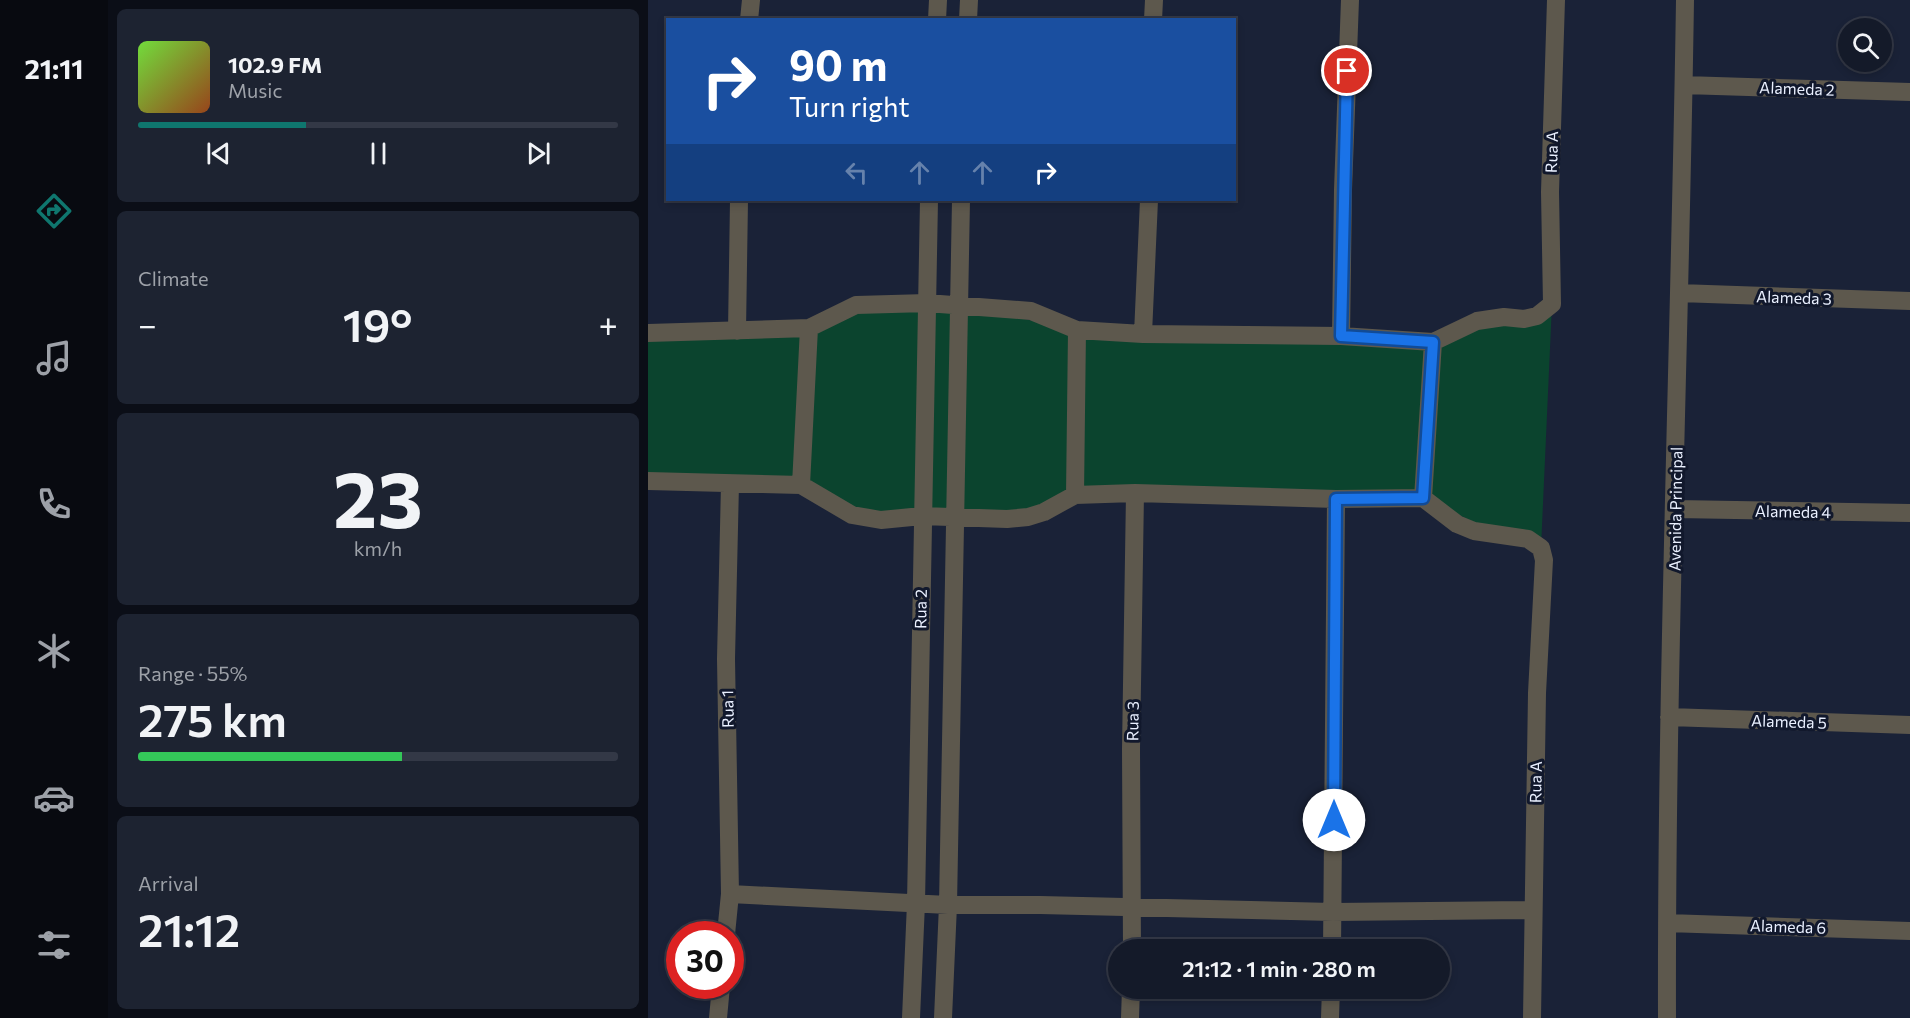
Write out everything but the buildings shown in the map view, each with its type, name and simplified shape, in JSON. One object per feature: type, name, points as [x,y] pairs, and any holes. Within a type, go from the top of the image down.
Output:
[{"type":"street","points":[[749,18],[751,0]]},
{"type":"street","points":[[937,18],[938,0]]},
{"type":"street","points":[[968,18],[969,0]]},
{"type":"street","points":[[1153,18],[1154,0]]},
{"type":"street","points":[[1341,336],[1343,189],[1350,0]]},
{"type":"street","name":"Rua A","points":[[1433,342],[1477,321],[1504,317],[1524,319],[1538,316],[1552,304],[1550,192],[1556,0]]},
{"type":"street","name":"Avenida Principal","points":[[1667,1018],[1669,717],[1676,509],[1685,0]]},
{"type":"street","name":"Alameda 2","points":[[1684,85],[1910,92]]},
{"type":"street","points":[[737,331],[739,201]]},
{"type":"street","name":"Rua 2","points":[[910,1018],[916,903],[929,201]]},
{"type":"street","name":"Rua 2","points":[[943,1018],[948,905],[961,201]]},
{"type":"street","points":[[1143,334],[1149,201]]},
{"type":"street","name":"Alameda 3","points":[[1679,293],[1910,301]]},
{"type":"street","points":[[648,333],[809,328],[856,305],[927,303],[1031,311],[1077,330],[1143,334],[1341,336],[1433,342],[1423,498],[1336,499],[1135,493],[1075,495],[1044,512],[1028,517],[1007,519],[922,516],[863,519],[801,485],[648,481]]},
{"type":"street","points":[[801,485],[809,328]]},
{"type":"street","points":[[1075,495],[1077,330]]},
{"type":"street","name":"Rua 1","points":[[727,921],[730,894],[726,659],[730,484]]},
{"type":"street","name":"Rua 3","points":[[1132,939],[1131,749],[1135,493]]},
{"type":"street","name":"Rua A","points":[[1423,498],[1457,524],[1474,531],[1528,539],[1541,548],[1544,560],[1537,693],[1532,1018]]},
{"type":"street","points":[[1332,939],[1336,499]]},
{"type":"street","name":"Alameda 4","points":[[1676,509],[1910,513]]},
{"type":"street","name":"Alameda 5","points":[[1669,717],[1910,725]]},
{"type":"street","points":[[730,894],[948,905],[1133,906],[1333,912],[1532,910]]},
{"type":"street","name":"Alameda 6","points":[[1667,923],[1910,930]]},
{"type":"street","points":[[718,1018],[720,999]]},
{"type":"street","points":[[1130,1018],[1131,999]]},
{"type":"street","points":[[1330,1018],[1331,999]]},
{"type":"green space","points":[[1552,304],[1541,548],[1497,533],[1423,498],[1076,495],[1044,512],[880,520],[801,485],[648,481],[648,333],[809,328],[845,308],[958,305],[1077,330],[1433,342]]},
{"type":"route","points":[[1334,820],[1336,499],[1423,498],[1433,342],[1341,336],[1347,71]]}]
